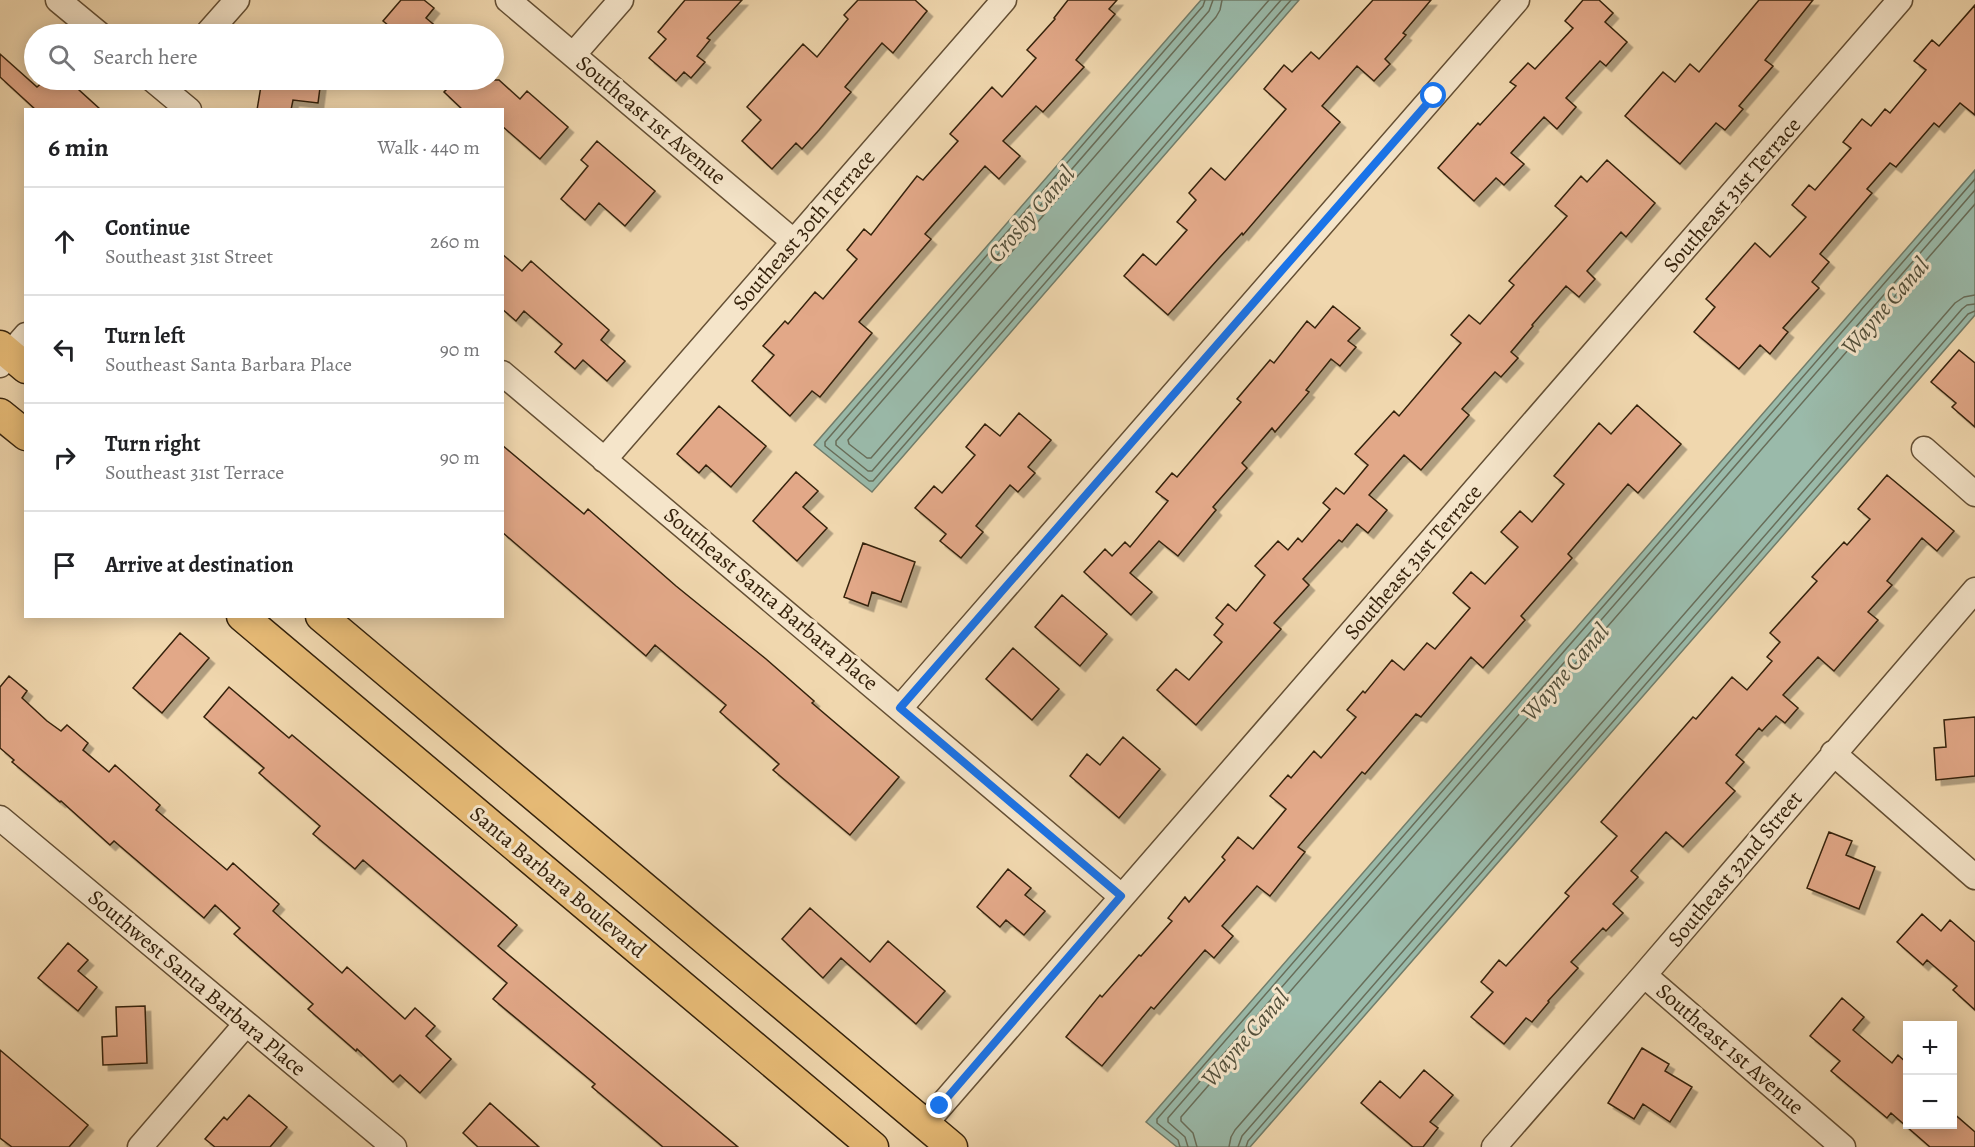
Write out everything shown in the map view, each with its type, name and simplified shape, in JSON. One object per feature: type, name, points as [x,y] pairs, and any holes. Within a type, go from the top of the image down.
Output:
[{"type":"main road","points":[[0,414],[24,433]]},
{"type":"main road","name":"Santa Barbara Boulevard","points":[[244,618],[873,1147]]},
{"type":"main road","points":[[323,618],[952,1147]]},
{"type":"street","points":[[58,0],[87,24]]},
{"type":"street","points":[[216,24],[237,0]]},
{"type":"street","name":"Southeast 1st Avenue","points":[[508,0],[793,241]]},
{"type":"street","points":[[573,55],[621,0]]},
{"type":"street","name":"Southeast 30th Terrace","points":[[604,460],[1004,0]]},
{"type":"street","points":[[900,708],[1517,0]]},
{"type":"street","name":"Southeast 31st Terrace","points":[[925,1124],[1900,0]]},
{"type":"street","points":[[169,90],[187,108]]},
{"type":"street","name":"Southeast Santa Barbara Place","points":[[504,375],[1121,896]]},
{"type":"street","points":[[1924,449],[1975,494]]},
{"type":"street","name":"Southeast 32nd Street","points":[[1494,1147],[1975,590]]},
{"type":"street","points":[[1833,753],[1975,877]]},
{"type":"street","name":"Southwest Santa Barbara Place","points":[[0,818],[394,1147]]},
{"type":"street","name":"Southeast 1st Avenue","points":[[1644,975],[1843,1147]]},
{"type":"street","points":[[140,1147],[246,1024]]},
{"type":"water","name":"Crosby Canal","points":[[1201,0],[1299,0],[872,492],[814,445]]},
{"type":"water","name":"Wayne Canal","points":[[1975,170],[1975,315],[1250,1147],[1177,1147],[1146,1122]]},
{"type":"building","points":[[401,0],[424,0],[434,8],[426,18],[433,24],[387,24],[383,21]]},
{"type":"building","points":[[685,0],[742,0],[707,38],[710,40],[697,56],[705,62],[691,78],[684,72],[676,81],[649,58],[666,39],[658,32]]},
{"type":"building","points":[[858,0],[915,0],[927,11],[893,53],[882,43],[845,87],[851,92],[819,130],[802,149],[796,143],[772,169],[742,141],[761,120],[747,107],[803,44],[817,57],[848,19],[844,15]]},
{"type":"building","points":[[1068,0],[1117,0],[1109,9],[1115,14],[1076,60],[1084,67],[1043,112],[1036,106],[1003,141],[1020,156],[999,179],[985,166],[925,234],[931,239],[859,322],[872,333],[820,397],[812,391],[790,416],[752,381],[774,355],[763,346],[785,321],[788,324],[815,292],[823,299],[857,259],[847,250],[864,229],[871,235],[917,176],[923,180],[958,141],[950,134],[992,87],[1002,97],[1036,58],[1027,50],[1055,19]]},
{"type":"building","points":[[1373,0],[1431,0],[1403,33],[1406,35],[1385,59],[1390,64],[1374,81],[1357,66],[1322,106],[1340,122],[1243,235],[1242,233],[1168,315],[1124,276],[1143,254],[1156,265],[1187,230],[1177,222],[1196,200],[1189,193],[1211,168],[1225,180],[1286,109],[1264,89],[1284,65],[1292,72],[1311,52],[1319,59]]},
{"type":"building","points":[[1583,0],[1599,0],[1613,13],[1605,22],[1627,42],[1606,66],[1600,61],[1566,98],[1576,107],[1557,129],[1544,117],[1511,153],[1524,164],[1504,185],[1496,178],[1474,201],[1438,168],[1478,123],[1480,125],[1516,86],[1510,82],[1528,63],[1535,69],[1573,28],[1565,21]]},
{"type":"building","points":[[1759,0],[1813,0],[1765,60],[1773,66],[1739,106],[1743,109],[1725,130],[1716,123],[1680,164],[1625,116],[1663,72],[1675,82],[1690,64],[1699,72]]},
{"type":"building","points":[[1975,5],[1975,115],[1960,103],[1939,127],[1934,123],[1896,167],[1890,163],[1867,189],[1872,193],[1820,254],[1829,262],[1812,282],[1819,288],[1783,328],[1788,332],[1770,354],[1760,345],[1739,369],[1694,332],[1715,307],[1706,299],[1755,243],[1770,257],[1806,217],[1792,205],[1809,185],[1815,190],[1851,148],[1843,142],[1862,119],[1871,126],[1885,109],[1890,113],[1926,70],[1914,61],[1932,40],[1939,46]]},
{"type":"building","points":[[0,54],[24,75],[24,90],[79,90],[99,108],[34,108],[0,77]]},
{"type":"building","points":[[504,85],[520,99],[527,91],[568,127],[540,159],[504,128],[504,108],[461,108],[444,92],[446,90],[504,90]]},
{"type":"building","points":[[260,90],[320,90],[318,103],[293,100],[291,108],[257,108]]},
{"type":"building","points":[[597,141],[655,191],[625,226],[599,203],[585,220],[561,199],[588,166],[581,160]]},
{"type":"building","points":[[1607,160],[1655,203],[1626,237],[1621,232],[1587,271],[1595,279],[1579,297],[1566,286],[1511,352],[1518,358],[1501,377],[1495,372],[1462,409],[1469,415],[1421,470],[1404,455],[1369,495],[1387,510],[1368,533],[1357,524],[1342,542],[1339,540],[1303,579],[1309,585],[1274,623],[1281,629],[1196,725],[1157,690],[1176,669],[1189,680],[1222,642],[1214,635],[1223,624],[1216,618],[1228,604],[1236,611],[1265,575],[1255,566],[1278,541],[1288,550],[1298,538],[1302,542],[1330,509],[1323,503],[1336,488],[1344,494],[1368,465],[1355,454],[1394,411],[1399,416],[1461,343],[1451,335],[1469,315],[1480,324],[1514,285],[1509,281],[1567,216],[1555,206],[1581,176],[1587,182]]},
{"type":"building","points":[[504,256],[522,271],[531,261],[609,330],[601,340],[625,361],[607,381],[583,360],[575,369],[555,352],[562,344],[524,311],[516,321],[504,311]]},
{"type":"building","points":[[1333,306],[1360,328],[1348,341],[1356,347],[1340,366],[1331,359],[1306,390],[1309,392],[1275,432],[1272,428],[1242,463],[1247,468],[1213,507],[1216,510],[1178,556],[1159,541],[1130,573],[1152,592],[1131,615],[1084,572],[1105,549],[1112,556],[1125,542],[1130,547],[1168,501],[1156,492],[1172,473],[1177,477],[1241,402],[1237,399],[1270,360],[1274,363],[1307,321],[1315,328]]},
{"type":"building","points":[[1959,350],[1975,363],[1975,427],[1952,407],[1956,403],[1931,382]]},
{"type":"building","points":[[1637,405],[1681,444],[1638,493],[1628,484],[1568,554],[1572,558],[1521,616],[1525,620],[1483,668],[1471,657],[1421,717],[1416,714],[1365,774],[1362,772],[1298,847],[1305,852],[1270,896],[1257,886],[1222,926],[1233,936],[1214,958],[1205,950],[1154,1009],[1151,1007],[1102,1066],[1066,1037],[1100,995],[1102,997],[1172,921],[1168,918],[1185,897],[1189,902],[1225,860],[1222,857],[1238,837],[1253,849],[1286,809],[1270,796],[1288,775],[1291,778],[1314,751],[1321,758],[1356,717],[1347,710],[1363,691],[1365,693],[1392,660],[1404,670],[1427,643],[1435,649],[1470,608],[1453,593],[1471,572],[1485,584],[1518,547],[1501,532],[1520,511],[1532,522],[1564,484],[1554,476],[1599,423],[1611,434]]},
{"type":"building","points":[[719,406],[766,446],[731,487],[706,465],[699,473],[677,454]]},
{"type":"building","points":[[1019,413],[1051,440],[1028,467],[1035,473],[1018,492],[1010,485],[976,526],[983,532],[961,558],[940,541],[946,534],[915,508],[934,486],[942,493],[975,455],[966,447],[985,424],[1000,436]]},
{"type":"building","points":[[504,447],[584,514],[588,509],[676,586],[766,659],[814,701],[812,703],[899,777],[850,835],[773,770],[779,764],[720,712],[726,705],[655,645],[646,656],[504,534]]},
{"type":"building","points":[[796,472],[818,491],[803,507],[827,528],[797,561],[753,521]]},
{"type":"building","points":[[1887,475],[1954,531],[1937,551],[1922,538],[1887,581],[1892,585],[1868,612],[1878,620],[1834,671],[1818,657],[1783,695],[1798,708],[1785,723],[1776,716],[1762,731],[1759,728],[1736,755],[1744,762],[1726,783],[1735,791],[1683,847],[1666,832],[1631,871],[1638,877],[1613,904],[1623,913],[1606,931],[1603,928],[1571,962],[1578,968],[1532,1022],[1526,1018],[1504,1044],[1471,1017],[1493,992],[1481,982],[1499,960],[1506,966],[1569,896],[1565,893],[1617,836],[1601,822],[1693,717],[1696,719],[1732,677],[1747,690],[1772,661],[1767,657],[1780,642],[1770,633],[1817,581],[1812,577],[1844,542],[1847,545],[1870,519],[1858,509]]},
{"type":"building","points":[[863,543],[915,562],[901,602],[872,592],[868,606],[844,597]]},
{"type":"building","points":[[1062,595],[1107,634],[1080,666],[1035,627]]},
{"type":"building","points":[[180,633],[209,658],[162,713],[133,688]]},
{"type":"building","points":[[1013,648],[1059,689],[1032,720],[986,679]]},
{"type":"building","points":[[9,676],[27,691],[22,698],[47,721],[61,731],[67,725],[88,743],[83,750],[109,772],[115,765],[160,805],[156,810],[227,870],[233,863],[279,904],[273,911],[342,973],[347,967],[405,1019],[415,1008],[435,1026],[426,1036],[451,1059],[420,1093],[400,1075],[393,1082],[308,1009],[313,1004],[234,934],[240,928],[215,905],[204,918],[114,841],[110,845],[61,801],[12,762],[14,760],[0,748],[0,687]]},
{"type":"building","points":[[229,687],[289,738],[292,735],[517,925],[498,946],[738,1147],[663,1147],[592,1087],[595,1084],[493,999],[507,983],[363,860],[355,869],[313,834],[320,826],[259,773],[264,768],[204,717]]},
{"type":"building","points":[[1975,717],[1975,776],[1936,780],[1934,748],[1946,747],[1944,720]]},
{"type":"building","points":[[1123,737],[1160,769],[1119,818],[1070,776],[1087,754],[1100,765]]},
{"type":"building","points":[[1829,832],[1852,841],[1846,855],[1875,867],[1859,909],[1807,888]]},
{"type":"building","points":[[1008,869],[1031,888],[1025,895],[1045,911],[1024,935],[1006,920],[1000,927],[977,907]]},
{"type":"building","points":[[810,908],[870,962],[888,941],[945,991],[916,1024],[841,958],[823,978],[782,939]]},
{"type":"building","points":[[1922,914],[1941,931],[1950,920],[1975,942],[1975,1010],[1953,990],[1957,986],[1927,960],[1923,965],[1897,942]]},
{"type":"building","points":[[68,943],[88,960],[78,971],[97,987],[78,1011],[38,978]]},
{"type":"building","points":[[1842,998],[1864,1017],[1853,1030],[1892,1063],[1898,1055],[1903,1060],[1903,1123],[1891,1113],[1887,1118],[1831,1071],[1840,1061],[1810,1036]]},
{"type":"building","points":[[145,1006],[147,1063],[103,1065],[102,1037],[117,1036],[116,1007]]},
{"type":"building","points":[[1642,1048],[1669,1064],[1665,1071],[1692,1087],[1670,1122],[1643,1104],[1634,1119],[1608,1103]]},
{"type":"building","points":[[0,1050],[88,1125],[69,1147],[12,1147],[0,1138]]},
{"type":"building","points":[[1424,1070],[1453,1095],[1430,1122],[1438,1128],[1423,1147],[1413,1147],[1361,1103],[1380,1081],[1400,1098]]},
{"type":"building","points":[[249,1095],[287,1127],[270,1147],[215,1147],[205,1139],[224,1117],[227,1120]]},
{"type":"building","points":[[490,1103],[539,1147],[478,1147],[463,1133]]},
{"type":"building","points":[[1957,1116],[1975,1132],[1975,1147],[1930,1147],[1909,1129],[1957,1129]]},
{"type":"route","points":[[940,1106],[1121,896],[900,708],[1434,96]]}]
